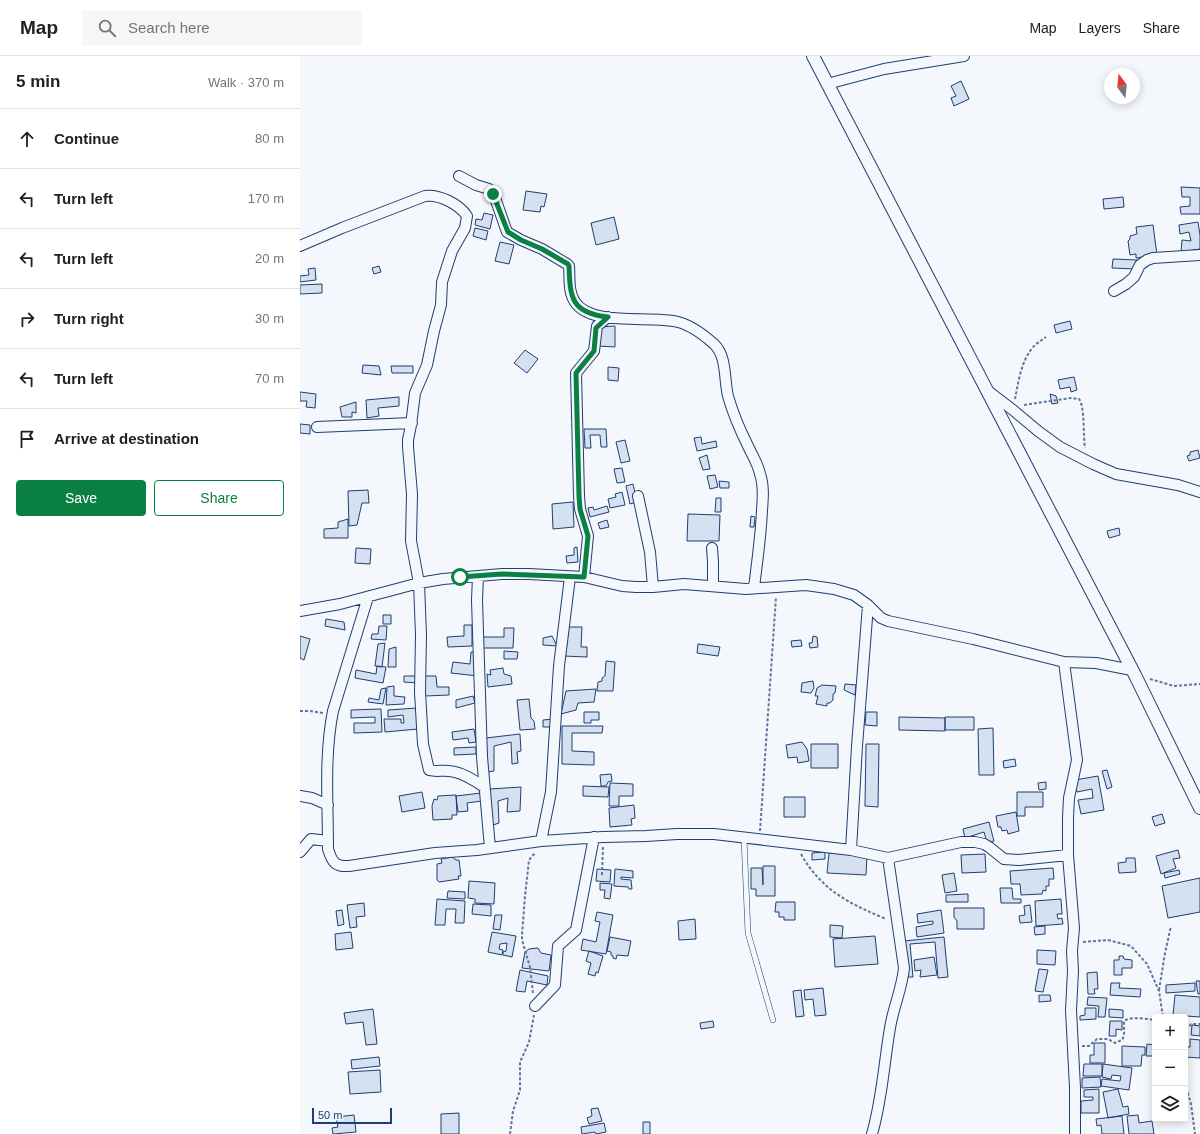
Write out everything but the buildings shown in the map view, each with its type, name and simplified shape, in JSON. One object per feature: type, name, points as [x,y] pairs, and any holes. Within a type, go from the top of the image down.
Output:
[{"type":"street","points":[[813,56],[1134,672],[1200,808]]},
{"type":"street","points":[[827,84],[884,69],[964,56]]},
{"type":"street","points":[[459,176],[493,192],[506,229],[510,234],[542,249],[568,264],[571,293],[574,301],[580,308],[588,313],[608,317],[677,322],[689,326],[714,344],[717,348],[724,368],[728,394],[738,426],[760,472],[762,482],[761,532],[754,588]]},
{"type":"street","points":[[300,246],[349,225],[425,196],[431,195],[444,198],[463,211],[467,216],[465,228],[452,251],[442,282],[441,305],[431,350],[427,365],[415,393],[412,423],[408,440],[412,494],[411,541],[419,583],[421,635],[420,692],[423,744],[428,769],[433,771],[446,770],[457,772],[484,787]]},
{"type":"street","points":[[1114,291],[1134,277],[1140,265],[1147,260],[1153,258],[1200,255]]},
{"type":"street","points":[[584,577],[588,536],[580,509],[579,496],[576,373],[594,351],[596,328],[608,317]]},
{"type":"street","points":[[986,390],[1014,408],[1038,431],[1060,447],[1087,461],[1116,474],[1178,485],[1200,492]]},
{"type":"street","points":[[317,427],[412,423]]},
{"type":"street","points":[[638,496],[650,552],[653,587]]},
{"type":"street","points":[[712,548],[713,586]]},
{"type":"street","points":[[300,611],[340,604],[419,583],[478,576],[529,574],[584,577],[622,586],[653,587],[684,584],[725,588],[806,585],[834,589],[854,595],[882,618],[888,621],[973,639],[1064,662],[1096,664],[1134,672]]},
{"type":"street","points":[[478,576],[478,657],[484,787],[490,848]]},
{"type":"street","points":[[541,841],[551,792],[558,666],[570,577]]},
{"type":"street","points":[[368,597],[332,715],[330,730],[328,763],[328,849],[332,861],[337,865],[370,864],[436,853],[477,850],[541,841],[677,834],[714,834],[851,850],[888,858],[961,842],[975,842],[984,844],[1004,859],[1019,860],[1068,855]]},
{"type":"street","points":[[851,850],[857,746],[868,605]]},
{"type":"street","points":[[1064,662],[1077,760],[1068,798],[1068,855],[1074,928],[1072,945],[1072,1046],[1075,1088],[1075,1134]]},
{"type":"street","points":[[300,796],[312,798],[328,804]]},
{"type":"street","points":[[535,1006],[555,984],[558,946],[576,930],[599,837]]},
{"type":"street","points":[[300,852],[311,839],[328,841]]},
{"type":"street","points":[[872,1134],[877,1116],[890,1026],[903,979],[904,968],[888,858]]},
{"type":"lane","points":[[744,838],[748,933],[773,1020]]},
{"type":"path","points":[[1046,337],[1029,351],[1020,372],[1014,408],[1072,398],[1079,399],[1082,403],[1083,437],[1087,461]]},
{"type":"path","points":[[760,840],[776,586]]},
{"type":"path","points":[[1134,672],[1174,686],[1200,684]]},
{"type":"path","points":[[300,710],[332,715]]},
{"type":"path","points":[[599,837],[602,874]]},
{"type":"path","points":[[510,1134],[513,1111],[520,1090],[520,1062],[528,1049],[530,1042],[535,1006],[530,967],[522,940],[522,935],[530,860],[541,841]]},
{"type":"path","points":[[796,844],[812,871],[822,883],[832,891],[866,910],[898,925]]},
{"type":"path","points":[[1159,991],[1171,926]]},
{"type":"path","points":[[1072,945],[1108,940],[1131,946],[1147,964],[1159,991],[1163,1014]]},
{"type":"path","points":[[1072,1046],[1089,1046],[1097,1039],[1108,1039],[1115,1043],[1122,1040],[1124,1036],[1124,1021],[1141,1018],[1152,1020]]},
{"type":"path","points":[[1188,1027],[1191,1024],[1200,1024]]},
{"type":"path","points":[[1186,1086],[1192,1104],[1195,1134]]},
{"type":"route","points":[[460,577],[502,574],[584,577],[588,536],[580,509],[579,496],[578,427],[575,391],[576,373],[594,351],[597,326],[608,317],[588,313],[580,308],[574,301],[571,293],[568,264],[508,232],[493,194]]}]
